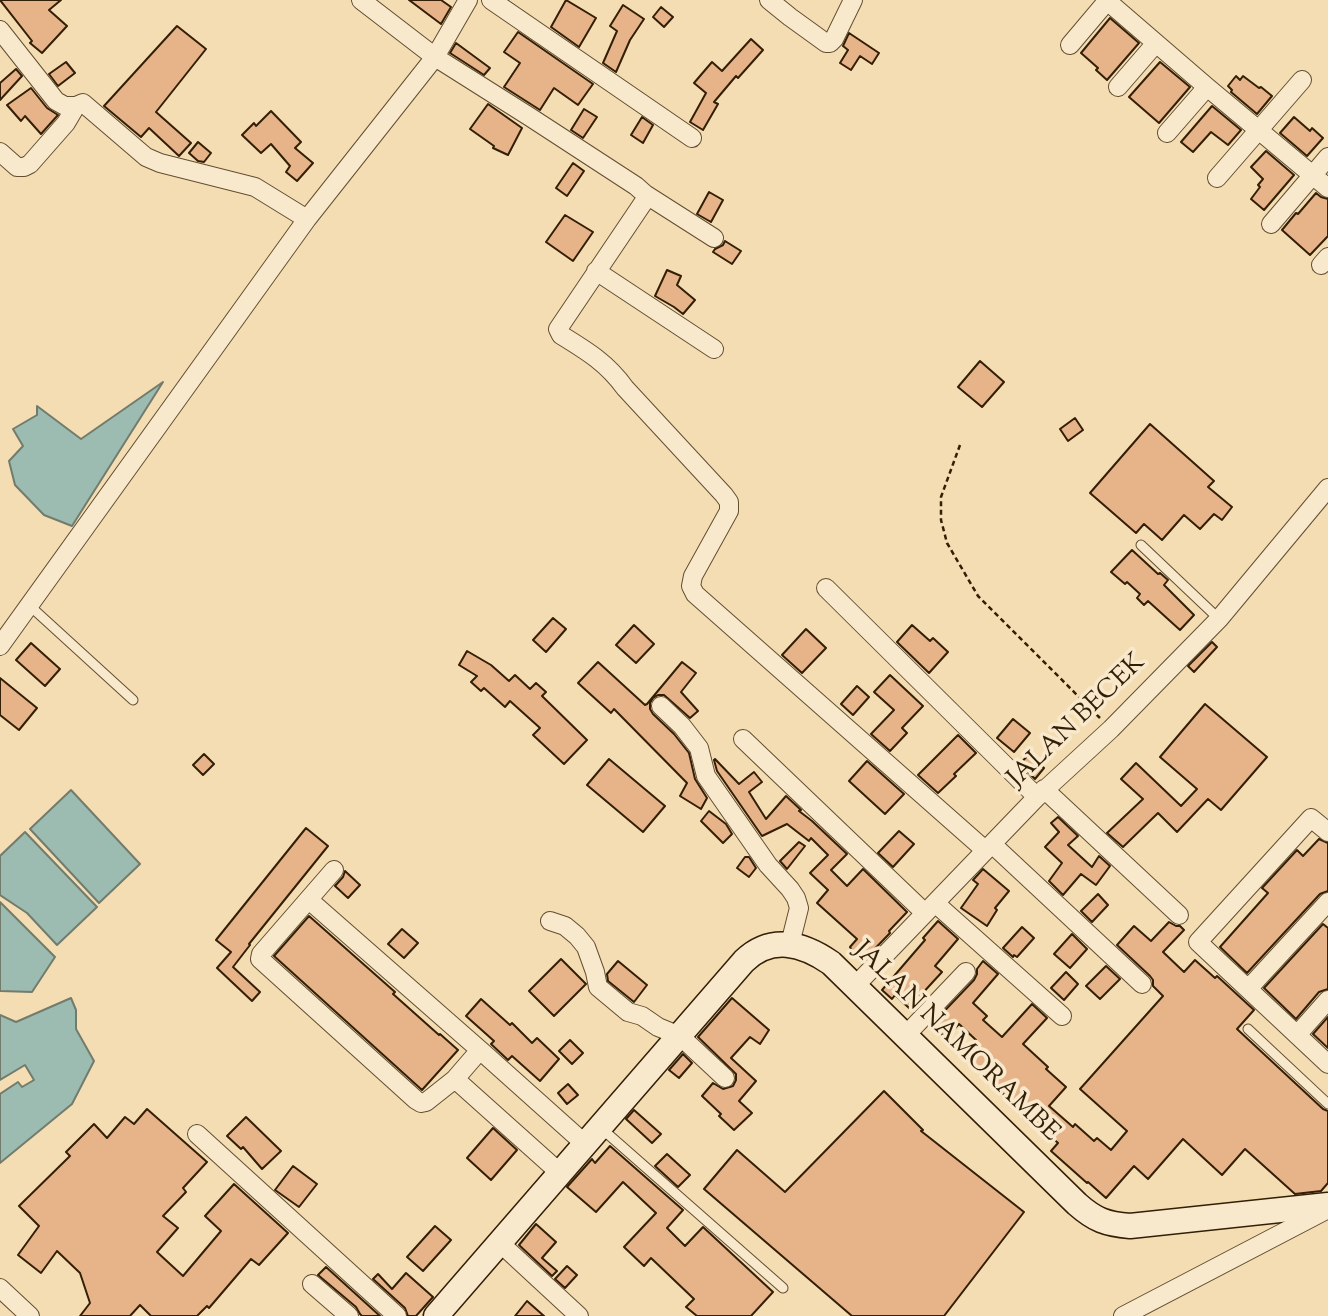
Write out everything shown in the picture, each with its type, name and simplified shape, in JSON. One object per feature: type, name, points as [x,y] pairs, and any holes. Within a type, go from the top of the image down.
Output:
[{"type":"main road","name":"JALAN NAMORAMBE","points":[[790,944],[815,952],[831,962],[1077,1204],[1097,1220],[1130,1226],[1328,1207]]},
{"type":"main road","points":[[436,1316],[752,954],[766,946],[790,944]]},
{"type":"street","points":[[361,0],[435,57],[714,238]]},
{"type":"street","points":[[0,646],[307,219],[435,57],[468,0]]},
{"type":"street","points":[[491,0],[692,138]]},
{"type":"street","points":[[769,0],[826,43],[834,39],[853,0]]},
{"type":"street","points":[[1070,45],[1107,0],[1206,87],[1328,188]]},
{"type":"street","points":[[0,30],[56,101],[65,106],[86,104],[146,157],[255,187],[307,219]]},
{"type":"street","points":[[1118,87],[1156,43]]},
{"type":"street","points":[[1217,178],[1302,80]]},
{"type":"street","points":[[1167,133],[1206,87]]},
{"type":"street","points":[[0,152],[18,167],[30,164],[66,123],[76,106]]},
{"type":"street","points":[[1271,224],[1328,157]]},
{"type":"street","points":[[645,194],[645,200],[558,329],[561,335],[600,359],[614,372],[625,388],[729,502],[729,511],[693,576],[691,586],[695,594],[1142,984]]},
{"type":"street","points":[[596,271],[714,349]]},
{"type":"street","name":"JALAN BECEK","points":[[855,985],[1040,793],[1111,730],[1219,618],[1328,488]]},
{"type":"street","points":[[826,588],[1040,793],[1179,915]]},
{"type":"street","points":[[661,706],[682,726],[699,748],[706,776],[768,865],[796,898],[799,908],[790,944]]},
{"type":"street","points":[[743,739],[930,908],[1062,1016]]},
{"type":"street","points":[[1328,832],[1311,818],[1198,942],[1328,1064]]},
{"type":"street","points":[[334,870],[261,954],[260,959],[264,964],[421,1103],[455,1079],[480,1050]]},
{"type":"street","points":[[310,900],[480,1050],[593,1135]]},
{"type":"street","points":[[1248,989],[1328,902]]},
{"type":"street","points":[[550,921],[565,926],[586,947],[598,987],[628,1012],[642,1016],[658,1027],[680,1036],[725,1078]]},
{"type":"street","points":[[906,1035],[966,972]]},
{"type":"street","points":[[1297,1035],[1328,1000]]},
{"type":"street","points":[[455,1079],[560,1173]]},
{"type":"street","points":[[197,1134],[397,1316]]},
{"type":"street","points":[[1123,1316],[1328,1207]]},
{"type":"street","points":[[500,1243],[579,1316]]},
{"type":"street","points":[[312,1284],[349,1316]]},
{"type":"street","points":[[0,1288],[30,1316]]},
{"type":"lane","points":[[1141,544],[1219,618]]},
{"type":"lane","points":[[30,606],[133,700]]},
{"type":"lane","points":[[1248,1030],[1328,1104]]},
{"type":"lane","points":[[593,1135],[783,1288]]},
{"type":"path","points":[[960,445],[941,497],[941,520],[947,543],[978,596],[1111,730]]},
{"type":"water","points":[[163,382],[72,526],[44,515],[15,485],[9,461],[23,446],[13,429],[37,415],[37,406],[81,439]]},
{"type":"water","points":[[71,790],[140,864],[99,903],[30,829]]},
{"type":"water","points":[[25,832],[97,907],[57,945],[27,913],[0,895],[0,856]]},
{"type":"water","points":[[0,902],[55,957],[32,992],[0,991]]},
{"type":"water","points":[[71,998],[76,1010],[76,1029],[94,1061],[72,1104],[0,1163],[0,1094],[18,1082],[22,1087],[34,1080],[25,1065],[0,1080],[0,1015],[16,1022]]},
{"type":"building","points":[[0,0],[61,0],[49,10],[67,26],[42,53],[30,43],[32,41]]},
{"type":"building","points":[[409,0],[441,0],[451,7],[441,24]]},
{"type":"building","points":[[566,0],[596,18],[579,47],[551,27]]},
{"type":"building","points":[[623,5],[644,19],[630,40],[616,72],[603,63],[617,31],[610,26]]},
{"type":"building","points":[[661,7],[673,17],[664,27],[653,17]]},
{"type":"building","points":[[1110,18],[1139,43],[1107,80],[1081,53]]},
{"type":"building","points":[[177,26],[206,49],[156,112],[191,143],[179,156],[149,128],[141,137],[104,106]]},
{"type":"building","points":[[518,32],[593,84],[578,105],[554,88],[540,110],[504,87],[520,63],[504,52]]},
{"type":"building","points":[[849,33],[879,53],[872,64],[860,56],[851,70],[840,63],[848,50],[843,46]]},
{"type":"building","points":[[751,39],[763,50],[714,102],[718,104],[703,130],[690,122],[706,93],[694,83],[712,62],[722,71]]},
{"type":"building","points":[[456,43],[490,68],[484,75],[450,53]]},
{"type":"building","points":[[66,62],[75,73],[58,86],[49,74]]},
{"type":"building","points":[[1160,62],[1190,87],[1159,123],[1129,97]]},
{"type":"building","points":[[16,69],[22,76],[0,100],[0,83]]},
{"type":"building","points":[[1236,76],[1240,80],[1243,76],[1272,96],[1257,114],[1231,92],[1228,86]]},
{"type":"building","points":[[31,88],[47,108],[58,115],[41,134],[25,116],[21,121],[7,105]]},
{"type":"building","points":[[488,104],[522,128],[508,155],[493,148],[494,146],[470,129]]},
{"type":"building","points":[[1212,106],[1241,130],[1228,145],[1211,132],[1193,152],[1181,142]]},
{"type":"building","points":[[584,109],[597,117],[583,138],[571,130]]},
{"type":"building","points":[[271,111],[301,142],[295,148],[313,163],[297,181],[286,172],[290,166],[271,144],[261,153],[242,135]]},
{"type":"building","points":[[642,117],[653,125],[643,143],[631,135]]},
{"type":"building","points":[[1294,117],[1323,138],[1307,156],[1280,133]]},
{"type":"building","points":[[198,142],[211,153],[204,162],[198,161],[189,153]]},
{"type":"building","points":[[1266,151],[1294,175],[1264,210],[1251,199],[1263,179],[1251,167]]},
{"type":"building","points":[[573,163],[584,171],[567,196],[556,188]]},
{"type":"building","points":[[709,192],[723,200],[711,222],[697,214]]},
{"type":"building","points":[[1316,193],[1328,199],[1328,236],[1310,255],[1282,230]]},
{"type":"building","points":[[565,215],[593,232],[573,261],[546,242]]},
{"type":"building","points":[[725,241],[741,251],[732,264],[713,252]]},
{"type":"building","points":[[667,270],[681,276],[677,285],[695,300],[683,314],[655,296]]},
{"type":"building","points":[[980,361],[1004,382],[982,407],[958,387]]},
{"type":"building","points":[[1075,418],[1083,430],[1068,441],[1060,429]]},
{"type":"building","points":[[1150,424],[1214,481],[1208,487],[1232,507],[1222,520],[1214,514],[1200,529],[1184,515],[1162,540],[1144,524],[1136,533],[1090,493]]},
{"type":"building","points":[[1132,550],[1168,580],[1164,585],[1194,615],[1180,630],[1148,601],[1144,605],[1137,598],[1140,594],[1111,572]]},
{"type":"building","points":[[553,618],[566,629],[546,652],[533,640]]},
{"type":"building","points":[[634,625],[654,644],[636,663],[616,645]]},
{"type":"building","points":[[912,625],[930,641],[933,638],[948,652],[929,673],[897,642]]},
{"type":"building","points":[[806,629],[826,648],[802,673],[782,655]]},
{"type":"building","points":[[1212,642],[1217,647],[1194,672],[1188,666]]},
{"type":"building","points":[[31,643],[60,669],[45,686],[16,660]]},
{"type":"building","points":[[467,651],[491,665],[509,681],[515,675],[530,689],[536,683],[546,692],[542,696],[587,740],[564,764],[533,735],[540,728],[510,701],[505,707],[484,688],[481,691],[471,682],[477,676],[459,665]]},
{"type":"building","points":[[598,662],[645,705],[682,662],[696,673],[681,692],[698,711],[690,718],[664,695],[653,698],[650,709],[689,753],[695,779],[707,798],[701,809],[680,796],[687,783],[614,709],[611,713],[578,683]]},
{"type":"building","points":[[890,675],[923,706],[902,728],[907,733],[890,751],[871,734],[894,710],[874,692]]},
{"type":"building","points":[[0,678],[37,708],[19,730],[0,715]]},
{"type":"building","points":[[857,686],[869,697],[853,715],[841,704]]},
{"type":"building","points":[[1205,704],[1267,757],[1221,810],[1208,799],[1177,832],[1158,813],[1123,847],[1107,833],[1143,799],[1121,779],[1136,763],[1181,806],[1197,789],[1160,757]]},
{"type":"building","points":[[1013,719],[1030,733],[1014,752],[997,738]]},
{"type":"building","points":[[958,735],[976,753],[938,793],[918,775]]},
{"type":"building","points":[[204,754],[214,764],[203,775],[193,765]]},
{"type":"building","points":[[1029,754],[1044,768],[1035,779],[1020,764]]},
{"type":"building","points":[[609,759],[665,806],[643,832],[587,785]]},
{"type":"building","points":[[715,759],[739,784],[754,772],[762,782],[749,792],[766,819],[786,796],[847,854],[831,870],[847,886],[863,869],[907,912],[862,962],[850,947],[857,939],[817,903],[828,890],[810,873],[828,855],[811,838],[809,841],[787,824],[762,836],[717,771]]},
{"type":"building","points":[[867,761],[904,794],[885,814],[849,781]]},
{"type":"building","points":[[709,811],[726,824],[732,834],[723,843],[701,821]]},
{"type":"building","points":[[1058,817],[1078,836],[1068,845],[1092,867],[1099,856],[1110,866],[1096,885],[1081,874],[1063,895],[1049,881],[1062,863],[1045,847],[1059,832],[1051,823]]},
{"type":"building","points":[[306,828],[328,846],[233,967],[260,992],[252,1001],[217,968],[231,952],[216,940]]},
{"type":"building","points":[[899,831],[914,844],[893,867],[878,853]]},
{"type":"building","points":[[1319,839],[1328,843],[1328,891],[1320,894],[1247,973],[1220,947],[1268,893],[1262,888],[1297,850],[1303,856]]},
{"type":"building","points":[[799,842],[805,846],[787,869],[780,861]]},
{"type":"building","points":[[745,857],[749,857],[756,868],[749,877],[737,868]]},
{"type":"building","points":[[983,869],[1009,891],[995,908],[997,910],[987,926],[961,908],[978,884],[973,880]]},
{"type":"building","points":[[345,871],[360,885],[348,898],[335,886]]},
{"type":"building","points":[[1098,894],[1108,905],[1092,922],[1081,911]]},
{"type":"building","points":[[309,916],[458,1050],[422,1090],[274,956]]},
{"type":"building","points":[[938,921],[958,939],[935,966],[942,972],[909,1008],[895,995],[892,999],[882,990]]},
{"type":"building","points":[[1169,922],[1184,930],[1163,952],[1184,972],[1195,960],[1254,1010],[1237,1029],[1328,1111],[1328,1183],[1321,1191],[1295,1194],[1245,1149],[1222,1175],[1183,1139],[1148,1179],[1134,1166],[1106,1198],[1051,1151],[1058,1143],[1035,1122],[1032,1126],[1023,1118],[1026,1115],[962,1056],[976,1040],[959,1024],[946,1038],[931,1025],[974,980],[983,961],[998,974],[973,1003],[987,1016],[983,1020],[1002,1037],[1032,1004],[1047,1018],[1023,1044],[1066,1087],[1049,1106],[1073,1127],[1075,1124],[1094,1141],[1097,1138],[1111,1150],[1127,1131],[1080,1089],[1163,996],[1153,986],[1150,976],[1117,945],[1134,926],[1151,941]]},
{"type":"building","points":[[1323,924],[1328,928],[1328,989],[1319,992],[1296,1019],[1264,988]]},
{"type":"building","points":[[1022,927],[1034,938],[1017,957],[1013,957],[1003,948]]},
{"type":"building","points":[[402,929],[418,943],[404,958],[388,944]]},
{"type":"building","points":[[1072,934],[1087,949],[1070,968],[1054,954]]},
{"type":"building","points":[[561,959],[586,984],[554,1016],[529,991]]},
{"type":"building","points":[[618,961],[647,985],[634,1002],[608,981],[607,974]]},
{"type":"building","points":[[1106,966],[1120,979],[1100,999],[1086,986]]},
{"type":"building","points":[[1066,972],[1078,984],[1064,1000],[1051,988]]},
{"type":"building","points":[[732,998],[769,1030],[760,1044],[750,1037],[731,1058],[756,1081],[739,1101],[752,1113],[734,1130],[702,1096],[713,1083],[723,1089],[733,1086],[736,1074],[698,1037]]},
{"type":"building","points":[[481,999],[532,1043],[537,1038],[559,1059],[540,1081],[512,1056],[508,1060],[491,1044],[494,1041],[466,1016]]},
{"type":"building","points":[[1328,1017],[1328,1048],[1313,1034]]},
{"type":"building","points":[[570,1040],[583,1053],[572,1064],[559,1051]]},
{"type":"building","points":[[683,1054],[692,1063],[679,1078],[669,1070]]},
{"type":"building","points":[[568,1084],[578,1095],[567,1104],[558,1093]]},
{"type":"building","points":[[884,1091],[923,1130],[921,1131],[1024,1212],[944,1316],[852,1316],[704,1189],[737,1150],[785,1192]]},
{"type":"building","points":[[147,1109],[207,1162],[183,1188],[186,1192],[163,1216],[178,1228],[157,1252],[183,1276],[221,1231],[205,1216],[234,1184],[288,1233],[259,1265],[251,1259],[209,1308],[207,1306],[197,1316],[151,1316],[140,1305],[130,1316],[80,1316],[90,1303],[80,1273],[57,1251],[41,1273],[18,1255],[39,1226],[19,1206],[70,1156],[66,1152],[94,1124],[107,1138],[125,1117],[134,1124]]},
{"type":"building","points":[[634,1110],[661,1134],[652,1143],[626,1119]]},
{"type":"building","points":[[246,1117],[281,1151],[262,1169],[243,1147],[241,1149],[227,1136]]},
{"type":"building","points":[[493,1128],[517,1150],[491,1180],[467,1158]]},
{"type":"building","points":[[610,1146],[683,1210],[667,1228],[685,1246],[703,1227],[773,1292],[751,1316],[697,1316],[686,1307],[694,1299],[651,1258],[644,1266],[624,1247],[656,1213],[623,1182],[596,1212],[567,1187],[592,1159],[595,1163]]},
{"type":"building","points":[[667,1154],[690,1175],[678,1187],[655,1166]]},
{"type":"building","points":[[293,1166],[317,1184],[299,1207],[275,1190]]},
{"type":"building","points":[[536,1224],[556,1242],[542,1258],[557,1271],[552,1276],[519,1245]]},
{"type":"building","points":[[435,1226],[451,1240],[423,1271],[407,1257]]},
{"type":"building","points":[[567,1266],[577,1275],[565,1288],[555,1279]]},
{"type":"building","points":[[326,1267],[380,1316],[362,1316],[356,1307],[318,1275]]},
{"type":"building","points":[[406,1273],[433,1297],[416,1316],[408,1316],[405,1308],[373,1279],[378,1274],[392,1289]]},
{"type":"building","points":[[527,1301],[544,1316],[515,1316]]}]
